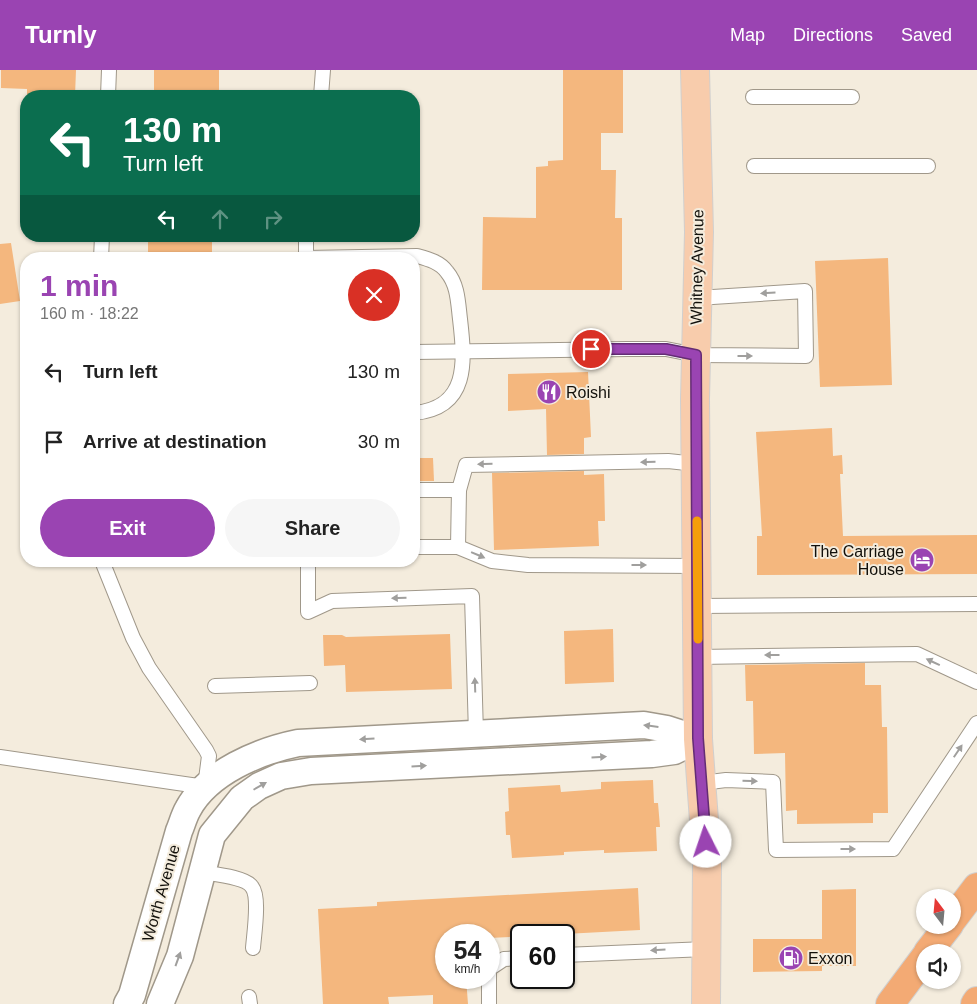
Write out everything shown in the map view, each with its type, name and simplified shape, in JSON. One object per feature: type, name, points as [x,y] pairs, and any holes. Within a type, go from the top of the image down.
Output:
[{"type":"highway","points":[[961,908],[977,887]]},
{"type":"highway","points":[[934,944],[942,934]]},
{"type":"highway","points":[[890,1004],[916,969]]},
{"type":"main road","name":"Whitney Avenue","points":[[695,70],[699,232],[696,355],[698,738],[707,861],[706,1004]]},
{"type":"street","name":"Worth Avenue","points":[[127,1004],[132,995],[179,831],[188,808],[205,787],[236,766],[276,747],[298,743],[644,725],[667,728],[698,738]]},
{"type":"street","points":[[555,730],[556,759]]},
{"type":"street","name":"Worth Avenue","points":[[160,1004],[180,956],[212,835],[242,798],[259,786],[281,776],[332,770],[667,752],[698,738]]},
{"type":"street","points":[[332,741],[332,770]]},
{"type":"street","points":[[205,787],[233,809]]},
{"type":"lane","points":[[108,90],[109,70]]},
{"type":"lane","points":[[321,90],[323,70]]},
{"type":"lane","points":[[753,97],[852,97]]},
{"type":"lane","points":[[754,166],[928,166]]},
{"type":"lane","points":[[420,257],[432,260],[447,271],[456,288],[464,350],[461,382],[452,396],[435,409],[420,412]]},
{"type":"lane","points":[[420,352],[666,349],[696,355],[806,356],[806,292],[697,298]]},
{"type":"lane","points":[[458,547],[459,490],[466,464],[668,462],[696,464]]},
{"type":"lane","points":[[420,490],[459,490]]},
{"type":"lane","points":[[420,547],[458,547],[492,561],[528,565],[697,566]]},
{"type":"lane","points":[[0,757],[205,787],[209,756],[149,668],[133,638],[104,567]]},
{"type":"lane","points":[[308,567],[308,612],[332,601],[472,596],[476,734]]},
{"type":"lane","points":[[698,606],[977,604]]},
{"type":"lane","points":[[698,657],[917,654],[977,682]]},
{"type":"lane","points":[[215,686],[310,683]]},
{"type":"lane","points":[[702,783],[726,780],[773,782],[776,850],[893,849],[977,723]]},
{"type":"lane","points":[[201,872],[245,881],[252,885],[256,895],[253,948]]},
{"type":"lane","points":[[575,955],[706,949]]},
{"type":"lane","points":[[489,989],[489,1004]]},
{"type":"building","points":[[1,70],[76,70],[75,90],[1,88]]},
{"type":"building","points":[[154,70],[219,70],[219,90],[154,90]]},
{"type":"building","points":[[563,70],[623,70],[623,133],[601,133],[601,170],[616,170],[615,218],[622,218],[622,290],[482,290],[483,217],[536,218],[536,167],[548,166],[548,161],[563,160]]},
{"type":"building","points":[[148,242],[212,242],[212,252],[148,252]]},
{"type":"building","points":[[11,243],[20,301],[0,304],[0,244]]},
{"type":"building","points":[[888,258],[892,385],[820,387],[815,261]]},
{"type":"building","name":"Roishi","points":[[588,372],[591,437],[584,438],[584,454],[547,455],[546,409],[508,411],[508,374]]},
{"type":"building","points":[[832,428],[833,456],[842,455],[843,474],[840,474],[843,536],[977,535],[977,574],[757,575],[757,536],[762,536],[756,432]]},
{"type":"building","points":[[420,458],[433,458],[434,481],[420,481]]},
{"type":"building","points":[[584,471],[584,475],[604,474],[605,521],[598,521],[599,546],[494,550],[492,473]]},
{"type":"building","points":[[613,629],[614,682],[565,684],[564,631]]},
{"type":"building","points":[[450,634],[452,689],[346,692],[345,665],[324,666],[323,635],[342,635],[346,637]]},
{"type":"building","points":[[865,663],[865,685],[881,685],[882,727],[887,727],[888,813],[873,813],[873,823],[797,824],[797,810],[786,811],[785,753],[754,754],[753,701],[746,701],[745,665]]},
{"type":"building","points":[[653,780],[654,803],[658,803],[660,827],[656,827],[657,851],[604,853],[604,850],[564,852],[564,855],[512,858],[510,835],[506,835],[505,812],[509,811],[508,788],[560,785],[561,792],[601,789],[601,782]]},
{"type":"building","points":[[638,888],[640,930],[575,933],[575,924],[510,924],[510,937],[500,937],[500,924],[435,924],[435,989],[467,989],[468,1004],[433,1004],[433,995],[388,997],[389,1004],[323,1004],[318,909],[377,906],[377,902]]},
{"type":"building","points":[[856,889],[856,966],[822,966],[822,971],[753,972],[753,939],[822,939],[822,890]]},
{"type":"slow traffic","points":[[697,521],[698,639]]},
{"type":"place","name":"Roishi","points":[[549,392]]},
{"type":"place","name":"The Carriage House","points":[[922,560]]},
{"type":"place","name":"Exxon","points":[[791,958]]},
{"type":"route","points":[[591,349],[666,349],[696,355],[698,738],[706,842]]}]
